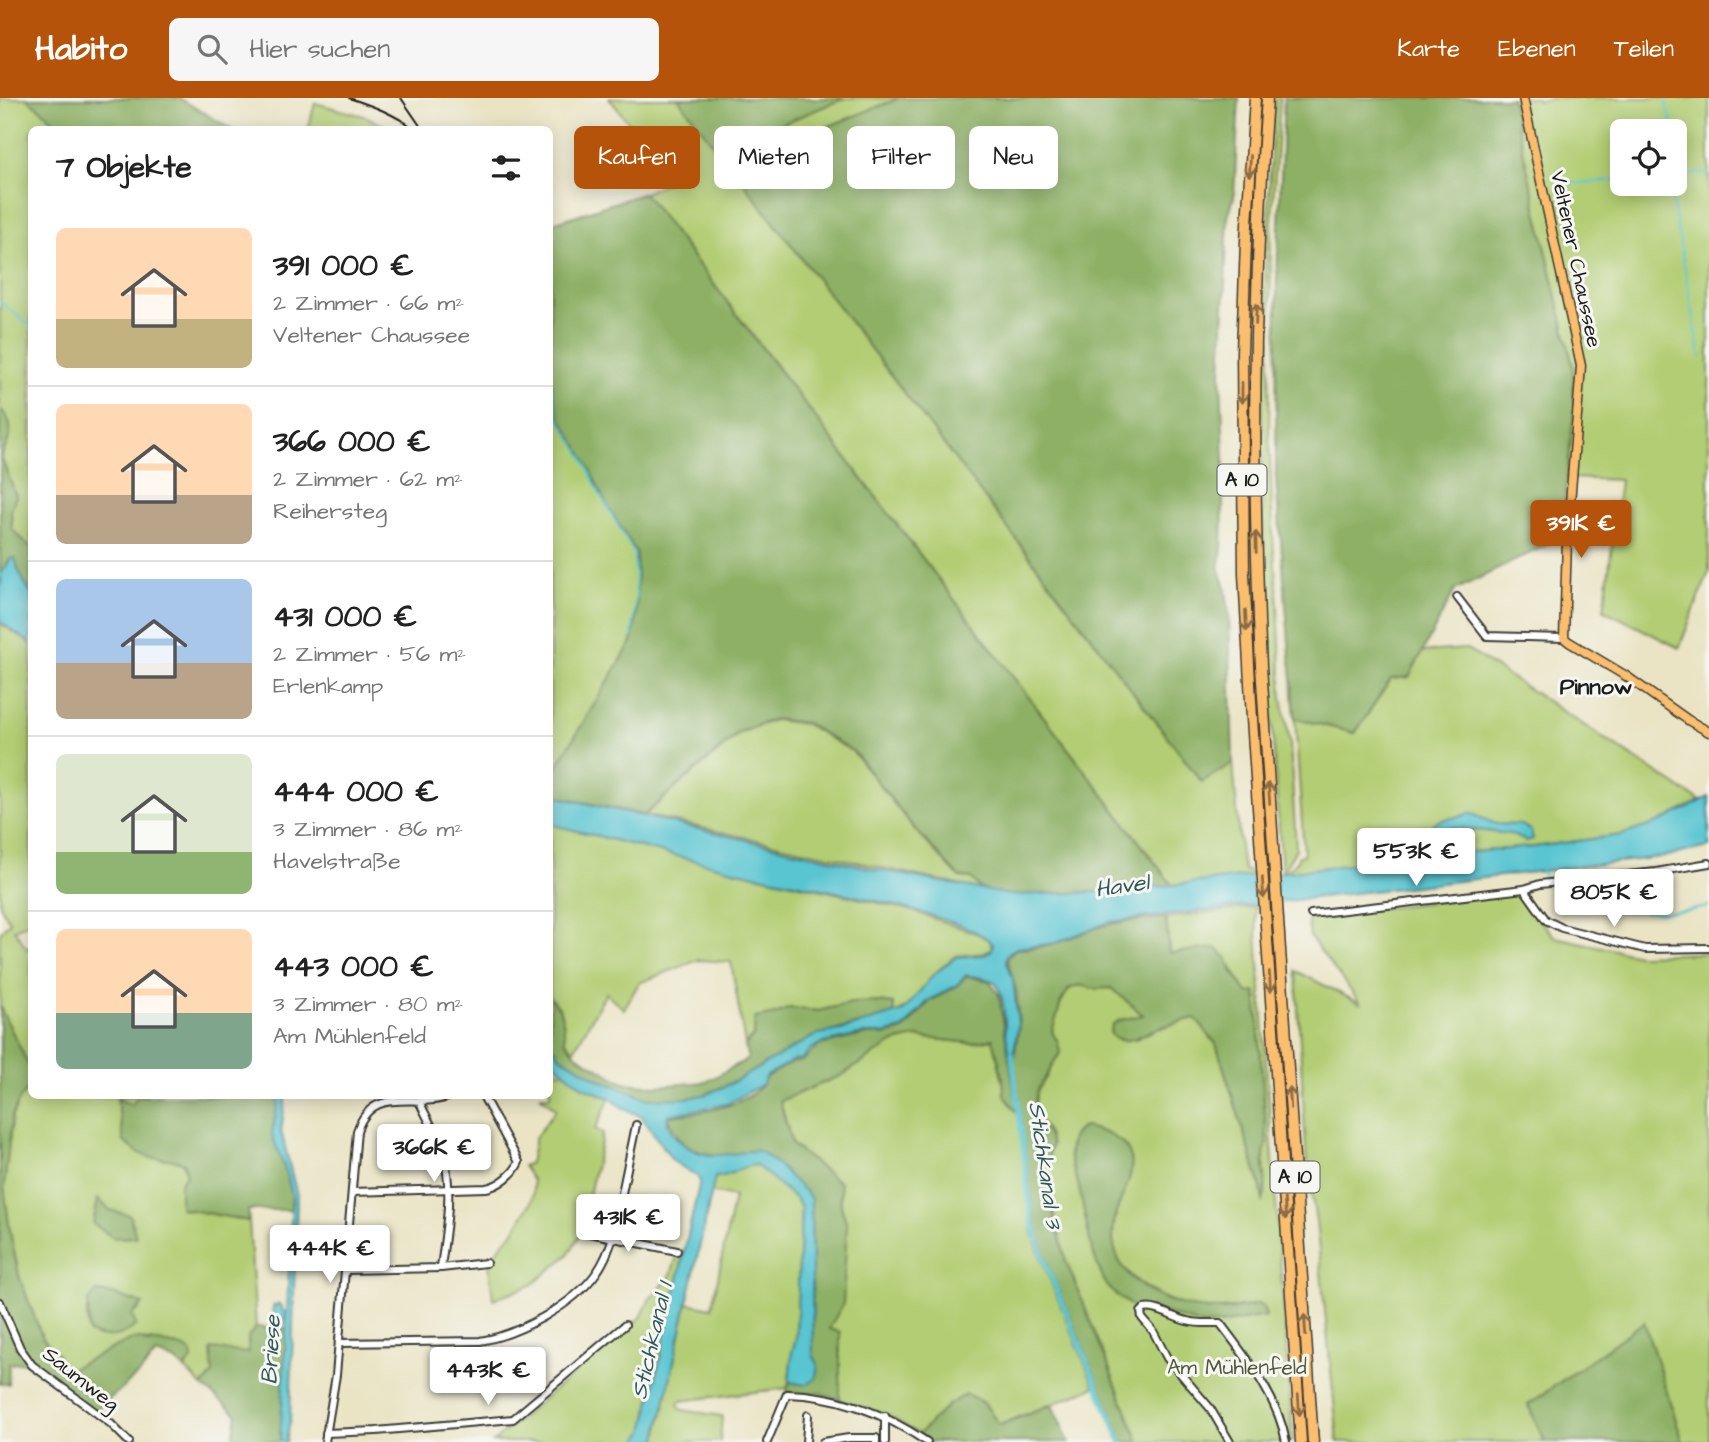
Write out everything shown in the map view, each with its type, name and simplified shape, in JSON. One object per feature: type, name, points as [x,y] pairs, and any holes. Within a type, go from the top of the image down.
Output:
[{"type":"highway","name":"A 10","points":[[1255,98],[1244,283],[1242,463],[1245,602],[1301,1442]]},
{"type":"highway","name":"A 10","points":[[1267,98],[1257,263],[1255,485],[1261,666],[1313,1442]]},
{"type":"main road","name":"Veltener Chaussee","points":[[1523,98],[1581,366],[1567,541],[1564,638]]},
{"type":"main road","points":[[1564,638],[1650,691],[1688,720],[1709,732]]},
{"type":"street","points":[[1457,597],[1487,636],[1564,638]]},
{"type":"street","points":[[1311,914],[1524,889],[1553,882],[1656,872],[1709,863]]},
{"type":"street","points":[[1524,889],[1546,920],[1562,928],[1644,949],[1709,948]]},
{"type":"street","points":[[324,1442],[339,1343],[357,1131],[360,1121],[374,1106],[388,1099]]},
{"type":"street","points":[[400,1099],[433,1099]]},
{"type":"street","points":[[352,1192],[486,1188],[497,1184],[519,1165],[485,1099]]},
{"type":"street","points":[[419,1101],[443,1154],[448,1189],[441,1268]]},
{"type":"street","points":[[339,1343],[458,1342],[499,1338],[557,1308],[582,1289],[597,1272],[613,1237],[636,1125]]},
{"type":"street","points":[[585,1232],[677,1251]]},
{"type":"street","points":[[345,1270],[441,1268],[486,1263]]},
{"type":"street","name":"Saumweg","points":[[0,1301],[20,1348],[32,1365],[110,1423],[129,1442]]},
{"type":"street","points":[[1230,1442],[1210,1408],[1167,1358],[1153,1331],[1142,1318],[1141,1312],[1144,1309],[1151,1308],[1202,1324],[1220,1323],[1274,1403],[1286,1442]]},
{"type":"street","points":[[326,1433],[513,1419],[625,1325]]},
{"type":"street","points":[[767,1442],[787,1394],[818,1395],[885,1416],[927,1442]]},
{"type":"street","points":[[806,1442],[808,1415]]},
{"type":"street","points":[[885,1416],[885,1442]]},
{"type":"street","points":[[826,1442],[876,1437],[876,1442]]},
{"type":"green space","points":[[0,98],[26,98],[58,126],[28,126],[28,545],[12,529],[11,511],[16,496],[1,457],[6,445],[8,426],[0,409]]},
{"type":"green space","points":[[26,98],[179,98],[226,126],[58,126]]},
{"type":"green space","points":[[609,98],[678,98],[700,126],[631,126]]},
{"type":"green space","points":[[678,98],[845,98],[777,126],[714,126],[714,145]]},
{"type":"green space","points":[[845,98],[900,98],[829,126],[777,126]]},
{"type":"green space","points":[[900,98],[1239,98],[1234,197],[1228,217],[1221,375],[1224,459],[1219,569],[1225,584],[1229,614],[1233,763],[1202,782],[748,189],[833,189],[833,126],[829,126]]},
{"type":"green space","points":[[1275,98],[1280,98],[1271,235],[1269,433],[1282,698],[1290,742],[1296,849],[1282,873],[1268,651],[1262,466],[1264,308]]},
{"type":"green space","points":[[1284,98],[1511,98],[1573,367],[1574,407],[1561,538],[1455,590],[1409,677],[1391,679],[1355,733],[1295,718],[1276,478],[1277,278]]},
{"type":"green space","points":[[1511,98],[1537,98],[1538,101],[1556,98],[1709,98],[1709,572],[1679,648],[1604,610],[1620,480],[1567,478],[1574,407],[1573,367]]},
{"type":"green space","points":[[315,103],[367,117],[384,126],[309,126]]},
{"type":"green space","points":[[700,127],[714,145],[714,189],[749,189],[1201,781],[1233,763],[1241,858],[1244,870],[1253,873],[1253,876],[1172,885],[644,193],[653,189],[700,189]]},
{"type":"green space","points":[[644,193],[1172,885],[1101,892],[1010,895],[982,890],[971,878],[959,877],[915,829],[854,752],[806,723],[774,719],[739,732],[644,815],[553,796],[553,772],[632,642],[637,593],[636,552],[605,502],[584,457],[559,416],[553,391],[553,223]]},
{"type":"green space","points":[[553,388],[564,426],[584,457],[605,502],[636,552],[637,593],[632,642],[554,771]]},
{"type":"green space","points":[[0,409],[9,420],[10,426],[9,438],[1,457],[16,496],[11,511],[12,529],[28,545],[28,589],[10,559],[0,575]]},
{"type":"green space","points":[[0,623],[28,642],[28,923],[14,929],[28,948],[28,1064],[0,1007],[0,932],[10,922],[0,906]]},
{"type":"green space","points":[[1467,649],[1700,801],[1658,823],[1621,835],[1534,847],[1433,855],[1285,872],[1304,854],[1295,718],[1355,733],[1391,679],[1409,677],[1421,652]]},
{"type":"green space","points":[[774,720],[805,724],[853,752],[914,829],[959,877],[971,878],[982,890],[645,815],[740,733]]},
{"type":"green space","points":[[553,825],[909,910],[978,934],[990,941],[992,948],[985,953],[955,956],[933,975],[910,1006],[895,1014],[893,1004],[852,1003],[818,1011],[790,1008],[755,1018],[754,1035],[745,1045],[731,962],[698,960],[639,983],[624,1009],[606,993],[574,1050],[565,1041],[559,1008],[553,1001]]},
{"type":"green space","points":[[1521,891],[1528,907],[1555,937],[1638,955],[1709,953],[1709,1442],[1683,1442],[1644,1322],[1529,1404],[1545,1442],[1338,1442],[1316,1221],[1307,1168],[1296,971],[1361,1004],[1310,937],[1308,922],[1310,917]]},
{"type":"green space","name":"Am Mühlenfeld","points":[[1255,907],[1293,1442],[1139,1442],[1066,1261],[1045,1177],[1044,1167],[1050,1154],[1046,1130],[1037,1117],[1035,1106],[1036,1093],[1047,1076],[1058,1042],[1052,1032],[1055,1019],[1061,1000],[1073,986],[1095,987],[1116,990],[1144,1016],[1116,1022],[1110,1032],[1136,1039],[1154,1030],[1195,1017],[1216,1044],[1263,1199],[1264,1150],[1267,1143],[1256,993],[1247,993],[1230,964],[1169,953],[1166,918]],"holes":[[[1084,1127],[1114,1138],[1131,1166],[1116,1215],[1113,1235],[1114,1251],[1124,1269],[1151,1291],[1180,1304],[1210,1309],[1259,1304],[1263,1306],[1266,1316],[1220,1324],[1144,1309],[1141,1313],[1110,1290],[1092,1245],[1079,1186],[1069,1156],[1070,1144]]]},
{"type":"green space","points":[[1166,918],[1169,953],[1216,948],[1227,958],[1232,971],[1247,993],[1256,992],[1267,1143],[1264,1157],[1265,1194],[1263,1201],[1216,1044],[1195,1018],[1130,1040],[1119,1039],[1113,1037],[1110,1032],[1112,1025],[1120,1020],[1143,1015],[1111,988],[1095,989],[1079,985],[1069,989],[1061,1002],[1052,1032],[1060,1053],[1036,1093],[1035,1106],[1037,1117],[1052,1145],[1044,1167],[1066,1261],[1139,1442],[1123,1442],[1045,1258],[1033,1217],[1014,1060],[1019,1024],[1016,991],[1007,958],[1016,949],[1049,945],[1108,925]]},
{"type":"green space","points":[[966,976],[989,981],[999,995],[1018,1114],[1004,1095],[1003,1078],[993,1039],[971,1043],[916,1037],[894,1042],[842,1075],[780,1101],[792,1145],[840,1183],[841,1206],[847,1225],[843,1304],[829,1329],[840,1332],[840,1400],[819,1393],[787,1393],[789,1382],[806,1385],[818,1364],[813,1355],[811,1199],[762,1153],[708,1154],[685,1144],[676,1134],[669,1120],[670,1116],[724,1107],[750,1096],[765,1078],[793,1062],[802,1061],[820,1045],[864,1035],[884,1035],[904,1030],[929,1002],[957,986]]},
{"type":"green space","points":[[553,1001],[559,1008],[563,1021],[565,1041],[578,1056],[624,1083],[657,1086],[706,1082],[748,1059],[745,1045],[754,1035],[755,1018],[790,1008],[818,1011],[852,1003],[878,1002],[893,1004],[895,1014],[812,1037],[737,1080],[707,1094],[689,1098],[648,1099],[598,1079],[560,1056],[553,1046]]},
{"type":"green space","points":[[0,1007],[28,1064],[28,1089],[12,1116],[4,1187],[19,1276],[42,1337],[57,1354],[64,1372],[130,1340],[141,1339],[147,1343],[158,1342],[183,1347],[191,1352],[192,1360],[185,1369],[174,1360],[156,1354],[141,1372],[94,1412],[25,1362],[9,1364],[8,1384],[0,1384]]},
{"type":"green space","points":[[916,1037],[971,1043],[993,1039],[1008,1098],[1018,1114],[1032,1230],[1041,1259],[1095,1387],[999,1425],[985,1404],[966,1394],[919,1434],[885,1414],[840,1400],[840,1332],[829,1330],[847,1225],[841,1206],[840,1183],[792,1145],[780,1101],[842,1075],[894,1042]]},
{"type":"green space","points":[[553,1067],[560,1073],[562,1070],[583,1087],[610,1098],[595,1129],[603,1133],[580,1235],[568,1255],[532,1285],[493,1299],[489,1262],[514,1231],[531,1202],[533,1181],[523,1166],[530,1163],[535,1138],[556,1109],[544,1099],[553,1099]]},
{"type":"green space","points":[[28,1089],[28,1099],[118,1099],[147,1157],[176,1159],[183,1163],[186,1174],[180,1183],[180,1208],[249,1221],[256,1327],[248,1337],[249,1353],[213,1374],[202,1386],[185,1369],[189,1364],[191,1352],[143,1340],[130,1340],[64,1372],[57,1354],[42,1337],[19,1276],[10,1232],[4,1187],[12,1116]],"holes":[[[96,1292],[140,1309],[98,1337],[89,1333],[87,1321],[89,1302]]]},
{"type":"green space","points":[[117,1099],[132,1105],[136,1099],[278,1099],[272,1135],[286,1172],[292,1196],[291,1210],[248,1210],[249,1221],[180,1208],[180,1183],[186,1174],[184,1163],[145,1156],[124,1142]]},
{"type":"green space","points":[[118,1099],[136,1099],[132,1105]]},
{"type":"green space","points":[[1084,1127],[1119,1140],[1131,1158],[1131,1173],[1114,1220],[1113,1240],[1118,1258],[1127,1273],[1156,1295],[1174,1302],[1211,1310],[1259,1304],[1263,1306],[1266,1316],[1202,1325],[1151,1308],[1141,1313],[1112,1291],[1096,1260],[1071,1161],[1072,1140],[1077,1131]]},
{"type":"green space","points":[[757,1165],[797,1200],[801,1208],[796,1339],[788,1388],[680,1401],[678,1404],[682,1410],[722,1416],[720,1442],[654,1442],[687,1303],[712,1308],[734,1197],[711,1192],[715,1177]]},
{"type":"green space","points":[[98,1199],[110,1210],[130,1215],[136,1237],[114,1238],[93,1224]]},
{"type":"green space","points":[[679,1251],[684,1252],[644,1432],[636,1442],[493,1442],[642,1316],[649,1300],[670,1277]]},
{"type":"green space","points":[[96,1292],[113,1294],[143,1304],[132,1315],[136,1325],[114,1336],[89,1333],[88,1302]]},
{"type":"green space","points":[[1644,1322],[1683,1442],[1545,1442],[1528,1405]]},
{"type":"green space","points":[[256,1327],[287,1329],[280,1442],[247,1442],[233,1437],[237,1414],[202,1386],[213,1374],[211,1349],[249,1353],[248,1337]]},
{"type":"green space","points":[[967,1394],[985,1404],[999,1425],[1052,1405],[1069,1442],[930,1442],[919,1434],[948,1405]]},
{"type":"water","points":[[15,558],[28,588],[28,641],[0,622],[0,575],[11,559]]},
{"type":"water","points":[[553,796],[874,869],[1010,895],[1101,892],[1433,855],[1534,847],[1621,835],[1658,823],[1709,797],[1709,847],[1662,857],[1109,922],[1056,943],[1016,948],[1007,955],[1006,960],[1013,979],[1018,1025],[1013,1059],[1007,1041],[999,988],[991,980],[966,975],[957,985],[928,1001],[903,1029],[884,1034],[863,1034],[820,1044],[802,1059],[794,1060],[765,1077],[763,1084],[727,1104],[668,1115],[671,1131],[691,1149],[714,1155],[761,1152],[811,1199],[813,1355],[818,1364],[816,1378],[806,1385],[789,1382],[796,1339],[801,1208],[797,1200],[756,1165],[715,1177],[657,1438],[654,1442],[636,1442],[644,1431],[700,1181],[673,1161],[642,1117],[610,1098],[583,1087],[562,1070],[553,1060],[553,1046],[560,1056],[598,1079],[648,1099],[689,1098],[707,1094],[730,1084],[818,1034],[904,1011],[933,975],[956,957],[985,955],[991,951],[993,944],[977,933],[916,911],[742,872],[553,825]]},
{"type":"water","points":[[1470,813],[1496,824],[1522,825],[1531,831],[1533,839],[1526,841],[1510,834],[1459,828],[1451,828],[1431,838],[1424,835],[1428,828],[1439,821]]},
{"type":"water","points":[[278,1099],[286,1099],[281,1131],[297,1195],[290,1422],[286,1442],[280,1442],[287,1316],[283,1325],[272,1326],[273,1306],[279,1304],[287,1313],[292,1196],[272,1135]]},
{"type":"waterway","points":[[1664,98],[1671,119]]},
{"type":"waterway","points":[[47,118],[54,126]]},
{"type":"waterway","points":[[1687,175],[1709,173]]},
{"type":"waterway","points":[[1562,184],[1610,181]]},
{"type":"waterway","points":[[1671,196],[1701,358]]},
{"type":"waterway","points":[[0,302],[28,324]]},
{"type":"waterway","points":[[553,395],[558,417],[583,457],[599,493],[634,553],[636,595],[632,637]]},
{"type":"waterway","points":[[1541,871],[1546,881]]},
{"type":"waterway","points":[[1549,886],[1564,900],[1615,911],[1678,911],[1709,906]]},
{"type":"waterway","name":"Stichkanal 3","points":[[1012,1054],[1031,1217],[1043,1258],[1121,1442]]},
{"type":"railway","points":[[349,98],[384,111],[410,126]]},
{"type":"railway","points":[[401,98],[420,126]]},
{"type":"district","name":"Pinnow","points":[[1596,687]]},
{"type":"water label","name":"Havel","points":[[1122,886]]},
{"type":"water label","name":"Stichkanal 1","points":[[652,1341]]},
{"type":"water label","name":"Briese","points":[[271,1350]]}]
